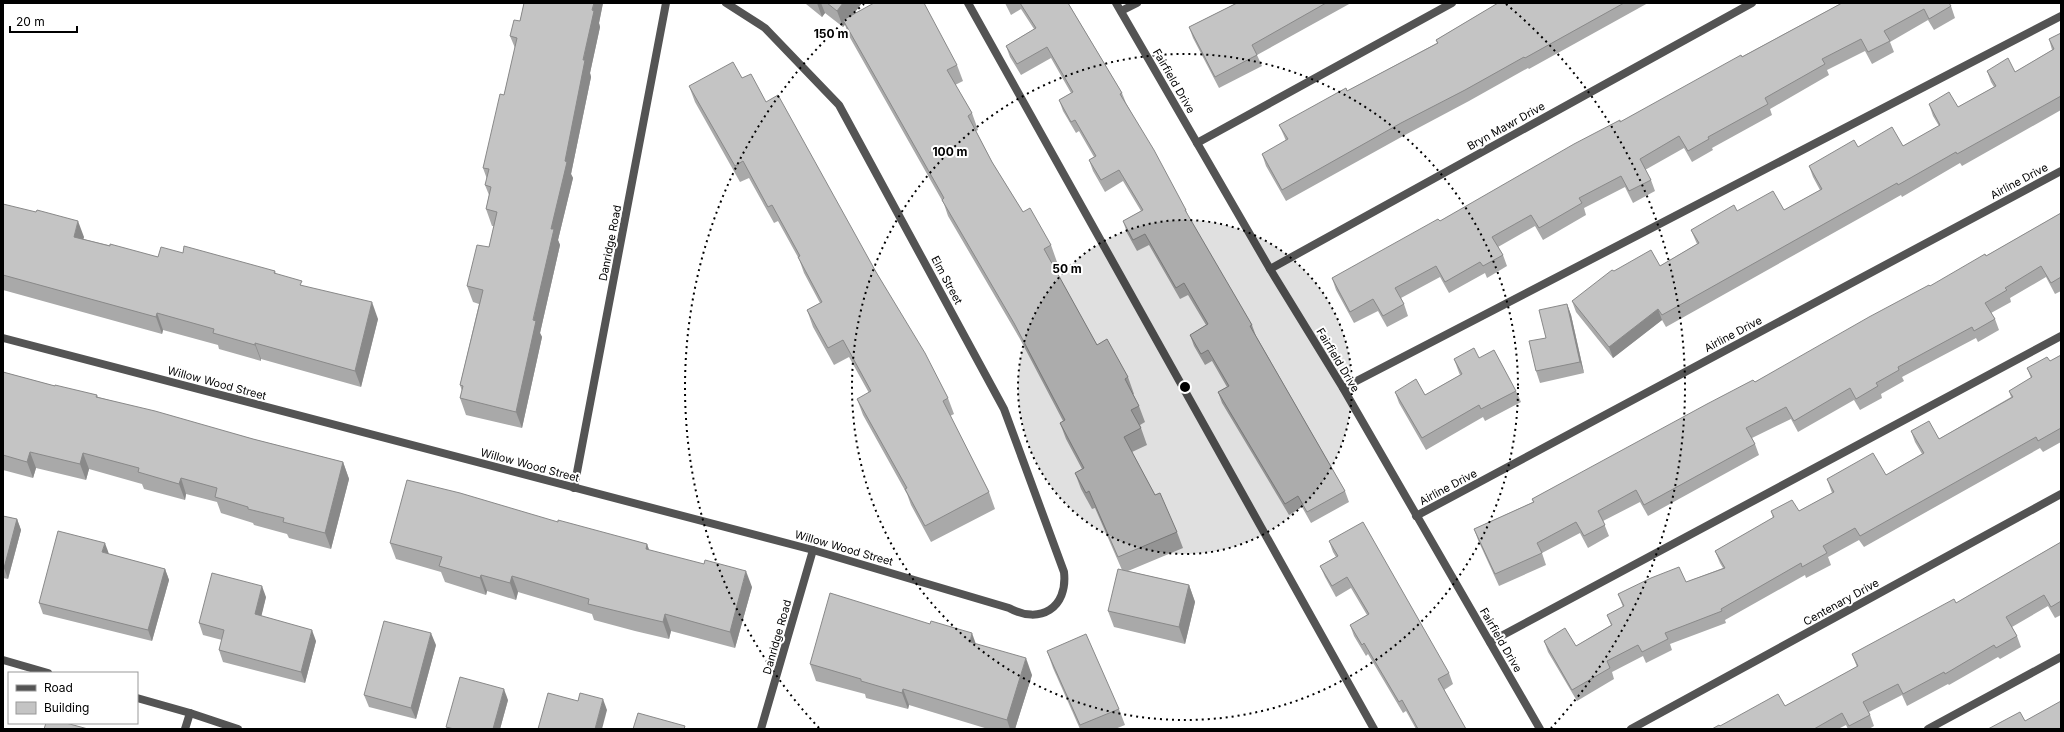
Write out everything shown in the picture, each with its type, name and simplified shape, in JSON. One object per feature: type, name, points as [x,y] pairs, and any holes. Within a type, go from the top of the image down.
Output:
[{"type":"street","name":"Danridge Road","points":[[574,488],[666,3]]},
{"type":"street","name":"Elm Street","points":[[726,3],[765,28],[839,105],[1004,409],[1064,572],[1065,583],[1063,594],[1057,603],[1049,610]]},
{"type":"street","points":[[968,3],[1374,729]]},
{"type":"street","name":"Fairfield Drive","points":[[1116,3],[1270,269],[1343,388],[1540,729]]},
{"type":"street","points":[[1121,12],[1137,3]]},
{"type":"street","points":[[1197,143],[1452,3]]},
{"type":"street","name":"Bryn Mawr Drive","points":[[1270,269],[1750,4]]},
{"type":"street","points":[[1343,388],[2061,16]]},
{"type":"street","name":"Airline Drive","points":[[1416,516],[2061,171]]},
{"type":"street","points":[[1490,642],[2061,336]]},
{"type":"street","name":"Willow Wood Street","points":[[3,338],[813,550],[1009,608],[1018,614],[1029,616],[1040,615],[1049,610]]},
{"type":"street","name":"Centenary Drive","points":[[1631,729],[2061,494]]},
{"type":"street","name":"Danridge Road","points":[[761,729],[813,550]]},
{"type":"street","points":[[1928,729],[2061,657]]},
{"type":"street","points":[[3,660],[45,672]]},
{"type":"street","points":[[138,698],[190,713],[238,729]]},
{"type":"street","points":[[185,729],[190,713]]},
{"type":"building","points":[[524,3],[594,3],[592,10],[594,11],[583,60],[585,60],[565,161],[567,162],[551,229],[554,229],[533,320],[536,321],[516,412],[460,398],[463,386],[460,385],[483,290],[467,286],[477,245],[489,247],[497,212],[486,209],[491,187],[485,185],[489,169],[483,168],[500,94],[504,95],[517,38],[510,36],[514,20],[520,21]]},
{"type":"building","points":[[827,3],[843,3],[837,11]]},
{"type":"building","points":[[874,3],[924,3],[957,65],[947,70],[972,113],[968,116],[992,162],[1023,212],[1030,208],[1051,245],[1044,249],[1097,345],[1107,339],[1128,377],[1125,379],[1139,406],[1131,410],[1141,428],[1124,437],[1155,495],[1160,493],[1177,532],[1118,557],[1089,491],[1086,493],[1075,473],[1084,468],[1060,423],[1065,420],[1014,323],[942,200],[944,198],[843,20]]},
{"type":"building","points":[[1020,3],[1068,3],[1122,93],[1120,94],[1154,150],[1185,210],[1252,325],[1250,326],[1345,491],[1307,512],[1298,496],[1285,504],[1218,392],[1229,386],[1208,350],[1201,354],[1190,335],[1208,324],[1184,283],[1176,288],[1145,234],[1133,240],[1123,221],[1143,210],[1119,170],[1101,180],[1089,160],[1096,156],[1075,120],[1071,122],[1059,100],[1073,92],[1047,47],[1017,64],[1006,46],[1036,28]]},
{"type":"building","points":[[1237,3],[1326,3],[1252,45],[1257,55],[1215,77],[1189,27]]},
{"type":"building","points":[[1498,3],[1624,3],[1525,58],[1524,57],[1401,123],[1282,190],[1262,154],[1288,139],[1279,125],[1346,88],[1347,91],[1438,43],[1436,40]]},
{"type":"building","points":[[1842,3],[1949,3],[1951,6],[1929,19],[1924,9],[1884,31],[1890,41],[1868,52],[1861,39],[1822,59],[1825,64],[1765,98],[1768,104],[1708,137],[1709,139],[1688,151],[1679,136],[1640,159],[1651,180],[1629,191],[1621,176],[1579,198],[1582,203],[1539,228],[1531,215],[1492,237],[1503,255],[1483,266],[1480,262],[1445,282],[1436,266],[1395,288],[1404,304],[1383,316],[1373,299],[1350,312],[1332,278],[1438,219],[1440,221],[1574,144],[1620,120],[1620,122],[1741,55],[1742,57]]},
{"type":"building","points":[[2061,33],[2061,96],[1957,154],[1956,152],[1898,185],[1897,183],[1662,315],[1658,309],[1609,347],[1572,301],[1612,270],[1614,271],[1651,250],[1660,266],[1699,243],[1691,230],[1734,205],[1737,211],[1773,191],[1784,210],[1822,189],[1809,166],[1854,140],[1858,147],[1892,127],[1903,146],[1940,125],[1929,104],[1949,92],[1958,107],[1996,86],[1987,71],[2008,58],[2015,72],[2054,49],[2049,39]]},
{"type":"building","points":[[733,62],[742,78],[751,74],[766,102],[778,95],[876,272],[925,353],[948,398],[943,401],[989,492],[925,526],[905,489],[907,488],[857,399],[871,391],[843,340],[828,348],[807,310],[822,302],[798,257],[800,256],[772,205],[768,207],[743,161],[735,166],[689,86]]},
{"type":"building","points":[[3,204],[36,212],[37,210],[78,221],[74,237],[110,246],[110,244],[158,257],[161,247],[183,253],[184,246],[275,271],[274,273],[302,281],[300,285],[372,302],[355,371],[213,333],[214,329],[157,313],[156,317],[3,275]]},
{"type":"building","points":[[2061,213],[2061,277],[2051,283],[2041,266],[2005,288],[2007,290],[1985,303],[1995,319],[1974,331],[1972,327],[1898,367],[1899,370],[1876,383],[1878,386],[1856,399],[1850,388],[1794,421],[1786,407],[1746,428],[1755,444],[1644,505],[1636,490],[1598,511],[1605,525],[1584,536],[1576,522],[1537,543],[1542,553],[1495,574],[1474,529],[1534,502],[1532,499],[1707,404],[1753,380],[1755,382],[1869,317],[1929,285],[1930,286],[1985,254],[1986,256]]},
{"type":"building","points":[[1567,304],[1580,362],[1536,371],[1529,341],[1546,338],[1539,310]]},
{"type":"building","points":[[1474,348],[1479,358],[1494,350],[1516,391],[1481,409],[1479,405],[1422,438],[1395,392],[1416,379],[1425,395],[1462,374],[1454,359]]},
{"type":"building","points":[[2061,355],[2061,428],[2038,441],[2036,437],[1860,536],[1855,528],[1823,546],[1827,553],[1802,567],[1801,563],[1721,609],[1722,611],[1665,633],[1668,639],[1642,652],[1638,645],[1607,661],[1610,668],[1572,690],[1544,641],[1565,628],[1576,646],[1612,625],[1607,615],[1624,606],[1618,594],[1651,578],[1679,567],[1686,582],[1725,568],[1715,551],[1774,517],[1771,511],[1792,500],[1799,511],[1834,492],[1827,479],[1873,453],[1886,475],[1924,453],[1911,431],[1929,421],[1939,439],[2013,397],[2009,391],[2032,377],[2027,368],[2047,357],[2050,361]]},
{"type":"building","points":[[3,372],[55,386],[97,395],[96,397],[155,411],[253,439],[343,462],[325,533],[283,522],[284,518],[248,509],[248,507],[215,497],[217,488],[181,478],[179,484],[138,472],[139,468],[83,453],[80,464],[30,452],[27,462],[3,455]]},
{"type":"building","points":[[407,480],[460,493],[558,522],[558,520],[647,544],[646,549],[704,564],[705,560],[746,571],[730,632],[665,614],[663,622],[588,604],[589,599],[512,576],[510,583],[481,575],[480,578],[439,566],[442,557],[390,543]]},
{"type":"building","points":[[3,516],[17,519],[4,568],[3,568]]},
{"type":"building","points":[[1363,522],[1449,673],[1438,679],[1466,729],[1418,729],[1402,700],[1399,702],[1364,643],[1362,645],[1350,625],[1369,614],[1347,577],[1332,586],[1320,566],[1338,556],[1329,541]]},
{"type":"building","points":[[58,531],[105,543],[102,552],[165,569],[148,630],[39,603]]},
{"type":"building","points":[[2061,542],[2061,601],[2051,607],[2044,595],[2006,617],[2017,636],[1996,648],[1994,645],[1945,674],[1944,672],[1903,694],[1898,684],[1863,702],[1870,715],[1849,726],[1842,713],[1814,729],[1712,729],[1778,694],[1785,706],[1858,666],[1852,654],[1954,599],[1956,603]]},
{"type":"building","points":[[1118,569],[1189,585],[1179,627],[1108,611]]},
{"type":"building","points":[[212,573],[262,586],[255,614],[312,630],[301,672],[219,650],[224,630],[199,623]]},
{"type":"building","points":[[830,593],[930,624],[931,621],[972,633],[970,642],[1026,658],[1007,720],[903,689],[902,693],[810,664]]},
{"type":"building","points":[[384,621],[431,633],[411,708],[364,695]]},
{"type":"building","points":[[1086,634],[1119,709],[1080,725],[1047,651]]},
{"type":"building","points":[[460,677],[504,689],[493,729],[454,729],[446,727]]},
{"type":"building","points":[[548,693],[578,701],[580,693],[603,699],[595,729],[538,729]]},
{"type":"building","points":[[2061,701],[2061,729],[1988,729],[2020,712],[2025,721]]},
{"type":"building","points":[[638,713],[685,726],[684,729],[633,729]]},
{"type":"building","points":[[46,724],[70,724],[88,729],[44,729]]}]
